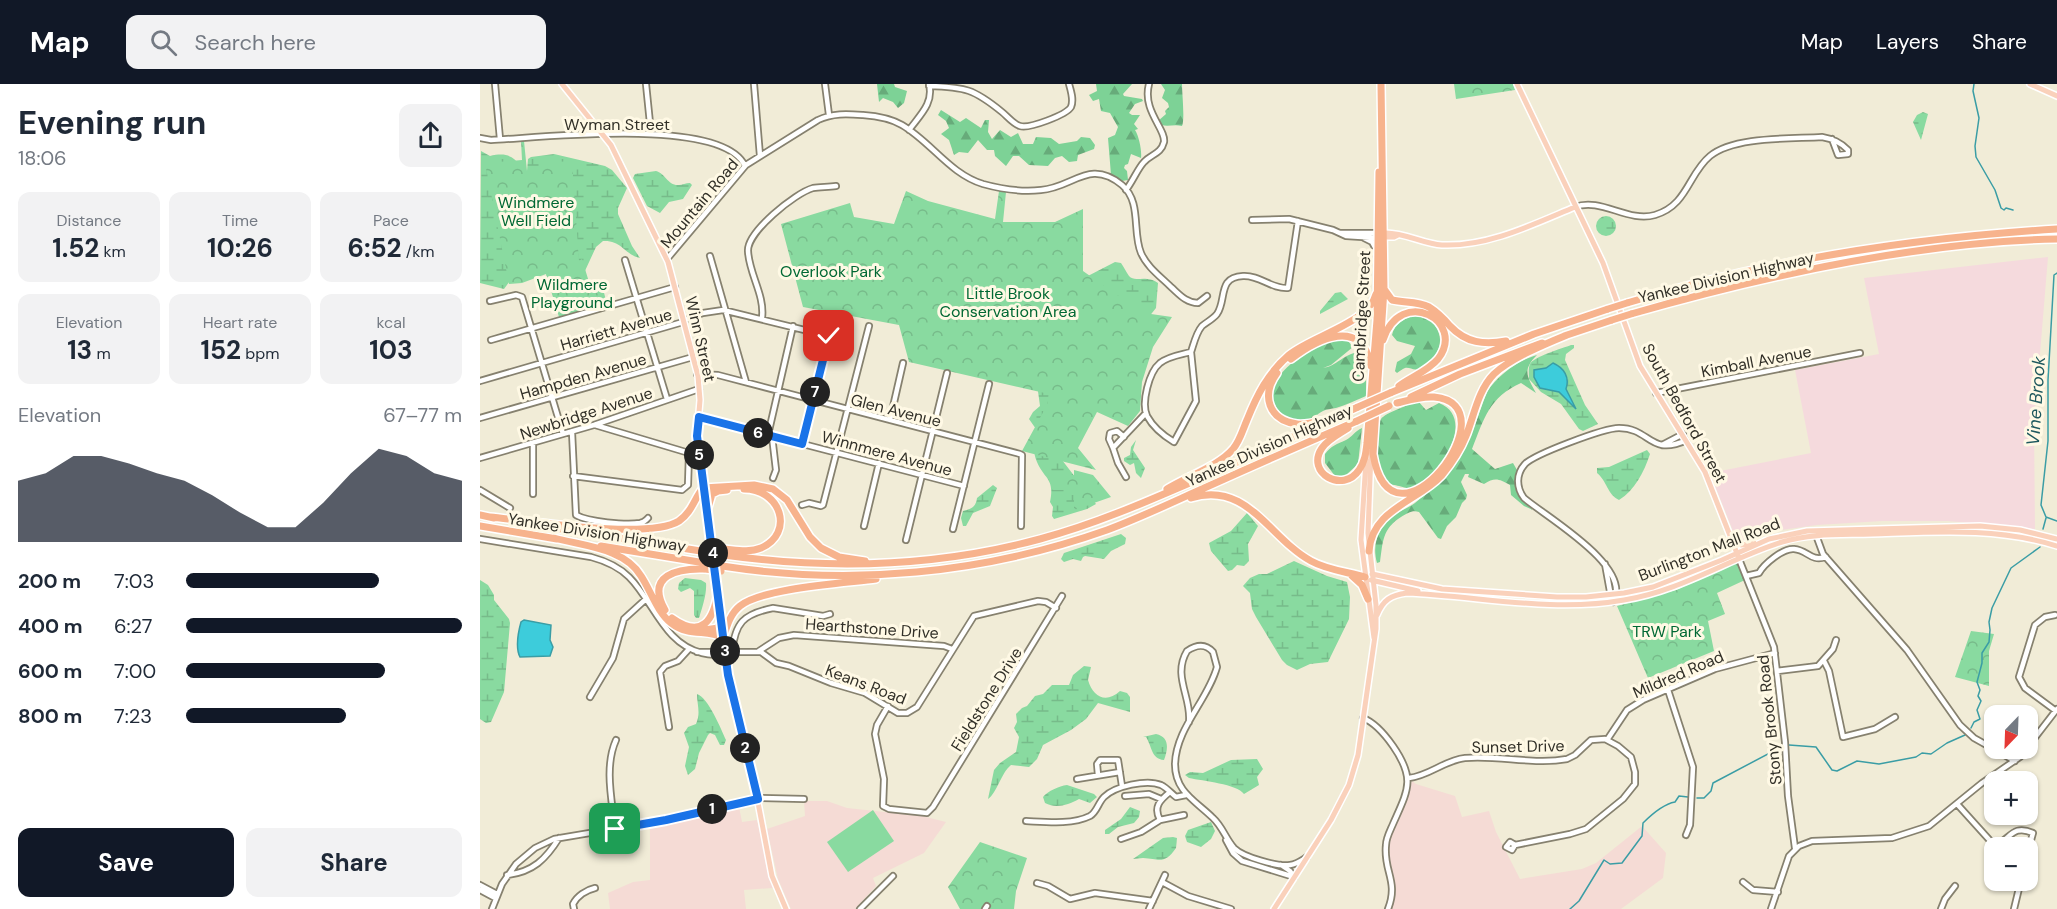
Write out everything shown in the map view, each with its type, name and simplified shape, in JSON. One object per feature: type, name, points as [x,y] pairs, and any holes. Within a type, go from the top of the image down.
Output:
[{"type":"highway","name":"Cambridge Street","points":[[1370,443],[1380,354],[1382,84]]},
{"type":"highway","name":"Yankee Division Highway","points":[[480,515],[662,545],[809,564],[891,563],[957,556],[1017,545],[1088,524],[1147,501],[1390,393],[1522,339],[1627,303],[1737,274],[1872,247],[1950,237],[2057,229]]},
{"type":"highway","name":"Cambridge Street","points":[[1370,443],[1372,379],[1381,287],[1378,255],[1381,235]]},
{"type":"highway","name":"Yankee Division Highway","points":[[480,526],[705,566],[762,571],[851,576],[920,572],[993,561],[1044,549],[1109,529],[1514,352],[1631,314],[1720,289],[1855,262],[1978,245],[2057,239]]},
{"type":"highway","points":[[1147,501],[1231,451],[1240,437],[1259,392],[1275,368],[1305,344],[1362,315],[1381,287],[1392,300],[1420,303],[1430,308],[1457,332],[1473,341],[1491,344],[1522,339]]},
{"type":"highway","points":[[1380,354],[1389,327],[1398,317],[1407,312],[1427,313],[1438,321],[1442,328],[1443,348],[1437,360],[1390,393]]},
{"type":"highway","points":[[1369,551],[1372,534],[1381,520],[1430,487],[1452,463],[1462,446],[1483,390],[1491,377],[1504,366],[1567,334]]},
{"type":"highway","points":[[1332,419],[1302,424],[1280,418],[1270,406],[1268,394],[1270,383],[1280,369],[1298,354],[1323,340],[1339,335],[1352,338],[1365,349],[1370,359],[1372,379]]},
{"type":"highway","points":[[1370,443],[1375,470],[1379,478],[1388,488],[1399,493],[1413,492],[1423,486],[1437,474],[1452,452],[1461,435],[1462,424],[1459,412],[1452,404],[1432,397],[1397,403]]},
{"type":"highway","points":[[1357,421],[1322,448],[1318,459],[1320,470],[1333,480],[1342,481],[1353,476],[1362,465],[1370,443]]},
{"type":"highway","points":[[490,517],[602,528],[660,528],[671,525],[684,517],[704,487],[754,485],[770,488],[787,500],[810,537],[823,550],[843,558],[891,563]]},
{"type":"highway","points":[[707,511],[712,494],[724,490],[761,491],[771,498],[777,507],[780,519],[778,530],[766,545],[753,550],[724,552]]},
{"type":"highway","points":[[1157,509],[1205,494],[1227,496],[1245,505],[1308,559],[1356,578],[1365,590],[1368,599]]},
{"type":"highway","points":[[554,538],[608,552],[628,561],[639,572],[663,615],[674,625],[687,631],[714,634],[723,638],[735,612],[753,598],[814,586],[920,572]]},
{"type":"highway","points":[[705,566],[675,571],[667,576],[660,589],[663,606],[668,614],[679,622],[688,626],[700,626],[709,621],[713,615],[718,591]]},
{"type":"highway","points":[[1330,567],[1370,577]]},
{"type":"highway","points":[[687,631],[717,628],[721,621]]},
{"type":"main road","name":"Winn Street","points":[[562,84],[604,134],[621,164],[667,259],[675,287],[697,374],[699,389],[697,436],[725,652],[735,708],[758,799],[772,876],[786,909]]},
{"type":"main road","points":[[1517,85],[1526,84]]},
{"type":"main road","points":[[2030,84],[2057,96]]},
{"type":"main road","name":"South Bedford Street","points":[[1517,85],[1605,269],[1636,357],[1705,472],[1738,556]]},
{"type":"main road","points":[[1381,235],[1398,235],[1441,245],[1479,242],[1542,221],[1575,207]]},
{"type":"main road","name":"Cambridge Street","points":[[1370,443],[1367,516],[1370,577],[1368,599],[1374,640]]},
{"type":"main road","name":"Cambridge Street","points":[[1274,909],[1328,826],[1350,782],[1357,761],[1377,615],[1360,525],[1370,443]]},
{"type":"main road","name":"Burlington Mall Road","points":[[1377,615],[1384,602],[1395,595],[1407,593],[1546,605],[1579,605],[1641,597],[1670,588],[1780,535],[1980,526],[2020,530],[2057,539]]},
{"type":"main road","name":"Burlington Mall Road","points":[[1370,577],[1442,589],[1565,597],[1613,595],[1668,582],[1738,556],[1815,532],[1987,532],[2017,536],[2057,546]]},
{"type":"main road","points":[[1729,533],[1741,545],[1762,542]]},
{"type":"main road","name":"Burlington Mall Road","points":[[1370,577],[1437,596]]},
{"type":"street","points":[[500,139],[495,85],[502,84]]},
{"type":"street","points":[[646,84],[651,133]]},
{"type":"street","points":[[754,84],[760,156]]},
{"type":"street","points":[[825,84],[829,115],[876,116],[892,120],[909,130],[974,181],[1011,189],[1042,190],[1058,186],[1085,174],[1096,173],[1109,177],[1126,190],[1135,210],[1139,247],[1147,263],[1186,300],[1198,303],[1207,296]]},
{"type":"street","points":[[909,130],[928,105],[931,94],[929,85],[971,91],[1016,124],[1026,126],[1034,125],[1067,111],[1072,101],[1069,84]]},
{"type":"street","points":[[1126,190],[1143,163],[1159,152],[1164,142],[1163,134],[1150,111],[1149,84]]},
{"type":"street","name":"Mountain Road","points":[[667,259],[745,166],[829,115]]},
{"type":"street","name":"Wyman Street","points":[[480,138],[651,133],[700,140],[736,154],[745,166]]},
{"type":"street","points":[[1575,207],[1589,204],[1633,216],[1654,215],[1679,201],[1704,162],[1720,150],[1761,140],[1821,137],[1832,139]]},
{"type":"street","points":[[762,318],[762,307],[748,254],[750,243],[774,212],[811,189],[836,186]]},
{"type":"street","points":[[1252,220],[1299,221],[1346,236],[1381,235]]},
{"type":"street","points":[[1191,352],[1166,360],[1154,369],[1148,382],[1146,413],[1157,429],[1174,442],[1196,402],[1191,352],[1201,328],[1218,311],[1223,289],[1232,279],[1245,276],[1266,281],[1275,287],[1288,288],[1299,221]]},
{"type":"street","points":[[1340,233],[1381,235]]},
{"type":"street","points":[[1362,237],[1372,243],[1378,255]]},
{"type":"street","points":[[710,256],[746,382]]},
{"type":"street","points":[[625,260],[666,399]]},
{"type":"street","points":[[491,340],[675,287]]},
{"type":"street","points":[[490,301],[517,295],[522,298],[563,434]]},
{"type":"street","name":"Harriett Avenue","points":[[480,381],[647,333],[703,313],[725,311],[762,318],[829,336]]},
{"type":"street","points":[[802,444],[834,315]]},
{"type":"street","points":[[773,478],[776,470],[770,436],[777,392],[793,326]]},
{"type":"street","points":[[802,505],[809,503],[822,506],[869,326]]},
{"type":"street","name":"Kimball Avenue","points":[[1656,393],[1860,353]]},
{"type":"street","name":"Hampden Avenue","points":[[480,418],[693,357]]},
{"type":"street","points":[[890,420],[903,363]]},
{"type":"street","name":"Glen Avenue","points":[[697,374],[707,373],[746,382],[1020,454],[1022,455],[1020,526]]},
{"type":"street","points":[[906,540],[947,373]]},
{"type":"street","points":[[953,528],[989,384]]},
{"type":"street","name":"Newbridge Avenue","points":[[480,458],[572,432],[699,389]]},
{"type":"street","points":[[1113,448],[1146,413]]},
{"type":"street","name":"Winnmere Avenue","points":[[699,417],[964,486]]},
{"type":"street","points":[[594,425],[699,454]]},
{"type":"street","points":[[1613,602],[1612,574],[1604,561],[1524,498],[1518,486],[1521,470],[1532,459],[1612,429],[1635,431],[1659,446],[1685,437]]},
{"type":"street","points":[[1124,437],[1117,431],[1110,433],[1109,439],[1118,464],[1126,477]]},
{"type":"street","points":[[572,432],[574,510],[578,516],[592,520],[639,523],[648,518]]},
{"type":"street","points":[[533,443],[533,494]]},
{"type":"street","points":[[573,476],[682,490],[688,485],[689,453]]},
{"type":"street","points":[[864,526],[879,463]]},
{"type":"street","points":[[480,490],[510,508]]},
{"type":"street","points":[[1815,532],[1826,557],[1907,650],[1960,725],[1974,738],[2015,761]]},
{"type":"street","points":[[480,539],[603,560],[627,575],[665,627],[689,650],[678,661],[665,666],[660,672],[669,727]]},
{"type":"street","points":[[1746,576],[1759,573],[1772,559],[1791,549],[1817,560],[1826,557]]},
{"type":"street","name":"Stony Brook Road","points":[[1738,556],[1775,653],[1785,742],[1788,796],[1796,848]]},
{"type":"street","name":"Fieldstone Drive","points":[[888,706],[877,725],[875,734],[884,779],[883,807],[927,813],[933,807],[1062,596]]},
{"type":"street","points":[[590,697],[615,656],[624,619],[646,599]]},
{"type":"street","name":"Keans Road","points":[[689,650],[713,655],[725,652],[758,652],[775,663],[826,682],[865,693],[903,714],[914,710],[971,620],[978,614],[1038,601],[1046,602],[1056,608]]},
{"type":"street","points":[[732,652],[737,626],[766,609],[773,608],[823,616],[830,614]]},
{"type":"street","points":[[1771,909],[1790,856],[1796,848],[1809,841],[1886,839],[1929,826],[2026,751],[2056,714],[2025,688],[2019,677],[2035,625],[2045,617],[2055,615]]},
{"type":"street","name":"Hearthstone Drive","points":[[758,652],[778,638],[794,635],[945,646],[952,649]]},
{"type":"street","points":[[1777,671],[1814,667],[1824,662],[1834,648],[1836,640]]},
{"type":"street","points":[[1189,722],[1189,712],[1182,685],[1183,660],[1188,650],[1197,646],[1205,646],[1214,653],[1216,669],[1189,722],[1175,762],[1177,778],[1186,795],[1213,818],[1235,848],[1243,855],[1292,865],[1309,855]]},
{"type":"street","name":"Mildred Road","points":[[1607,740],[1627,710],[1643,700],[1715,669],[1775,653]]},
{"type":"street","points":[[1824,662],[1829,671],[1844,737],[1875,729],[1895,717]]},
{"type":"street","points":[[1668,690],[1693,767],[1690,825],[1686,835]]},
{"type":"street","points":[[1364,718],[1370,721],[1392,745],[1409,778],[1386,843],[1393,891],[1388,909]]},
{"type":"street","name":"Sunset Drive","points":[[1409,778],[1417,777],[1446,762],[1461,759],[1564,759],[1575,755],[1591,740],[1598,738],[1607,740]]},
{"type":"street","points":[[615,829],[610,778],[611,755],[616,740]]},
{"type":"street","points":[[1515,845],[1586,829],[1627,795],[1635,781],[1632,760],[1624,750],[1607,740]]},
{"type":"street","points":[[1098,775],[1097,764],[1100,760],[1118,760],[1122,786]]},
{"type":"street","points":[[1077,779],[1120,772]]},
{"type":"street","points":[[1026,821],[1066,822],[1087,817],[1094,813],[1106,795],[1122,786],[1156,784],[1177,797],[1186,795]]},
{"type":"street","points":[[1160,820],[1157,808],[1161,798],[1170,792]]},
{"type":"street","points":[[1125,796],[1149,794],[1161,798]]},
{"type":"street","points":[[492,909],[507,875],[516,864],[535,848],[559,838],[666,820],[758,799],[804,799]]},
{"type":"street","points":[[1956,804],[1986,837]]},
{"type":"street","points":[[1121,839],[1139,833],[1160,820],[1184,815]]},
{"type":"street","points":[[2009,837],[2017,831],[2024,830],[2032,833],[2031,837]]},
{"type":"street","points":[[1225,835],[1230,849],[1242,861],[1294,877]]},
{"type":"street","points":[[507,875],[522,873],[538,865],[549,854],[559,838]]},
{"type":"street","points":[[1275,863],[1290,871],[1294,877]]},
{"type":"street","points":[[1149,909],[1165,875]]},
{"type":"street","points":[[860,909],[893,876]]},
{"type":"street","points":[[1162,882],[1188,896],[1231,909]]},
{"type":"street","points":[[1743,882],[1753,890],[1778,892]]},
{"type":"street","points":[[1037,883],[1048,886],[1071,899],[1095,893],[1153,901]]},
{"type":"street","points":[[480,885],[496,896]]},
{"type":"street","points":[[1941,909],[1955,886]]},
{"type":"street","points":[[574,909],[575,900],[588,889],[595,888]]},
{"type":"street","points":[[480,890],[496,896]]},
{"type":"street","points":[[2014,909],[2018,891]]},
{"type":"shaded area","points":[[2048,257],[2034,426],[2035,529],[1948,521],[1882,521],[1781,530],[1750,542],[1741,541],[1735,536],[1710,473],[1811,453],[1795,370],[1879,354],[1864,278]]},
{"type":"shaded area","points":[[1412,781],[1455,796],[1462,817],[1489,811],[1496,832],[1520,879],[1582,869],[1596,863],[1642,826],[1666,853],[1663,878],[1621,909],[1390,909],[1396,890],[1390,865],[1389,843]]},
{"type":"shaded area","points":[[804,801],[827,801],[847,808],[922,816],[946,822],[924,853],[873,878],[876,886],[855,909],[791,909],[778,879],[767,829],[805,816]]},
{"type":"shaded area","points":[[739,807],[742,822],[757,820],[773,888],[744,890],[746,909],[610,909],[608,893],[633,882],[650,880],[650,827]]},
{"type":"green space","points":[[877,84],[894,84],[895,87],[907,91],[904,103],[898,108],[893,102],[883,98],[879,102]]},
{"type":"green space","points":[[1096,84],[1132,84],[1123,94],[1124,96],[1143,101],[1135,104],[1129,113],[1140,115],[1134,124],[1138,129],[1135,130],[1141,148],[1141,158],[1131,154],[1124,168],[1127,171],[1128,180],[1122,181],[1111,175],[1108,138],[1115,135],[1118,127],[1110,113],[1101,111],[1099,99],[1093,101],[1089,95],[1097,91]]},
{"type":"green space","points":[[1161,84],[1182,84],[1182,126],[1161,125],[1158,121],[1166,114],[1165,111],[1169,107],[1162,98],[1165,90]]},
{"type":"green space","points":[[1454,84],[1513,84],[1515,90],[1456,99]]},
{"type":"green space","points":[[941,110],[960,122],[966,118],[981,128],[985,120],[989,120],[988,132],[992,139],[1000,130],[1011,137],[1018,133],[1023,144],[1033,144],[1036,137],[1051,138],[1059,144],[1077,141],[1081,137],[1090,138],[1095,145],[1094,149],[1078,155],[1077,161],[1069,162],[1062,156],[1055,158],[1048,166],[1029,165],[1019,156],[1013,156],[1006,166],[995,156],[994,150],[987,150],[978,140],[968,153],[959,152],[954,155],[949,140],[941,134],[949,128],[946,121],[938,115]]},
{"type":"green space","points":[[1923,112],[1928,114],[1921,140],[1913,122],[1917,115]]},
{"type":"green space","name":"Windmere Well Field","points":[[521,141],[524,141],[527,171],[541,170],[541,158],[556,157],[556,162],[572,161],[579,261],[582,259],[592,292],[603,289],[607,304],[559,317],[546,274],[522,283],[509,284],[485,163],[522,160]]},
{"type":"green space","points":[[481,151],[490,156],[511,157],[531,183],[527,171],[528,159],[531,157],[554,154],[605,166],[612,170],[627,188],[618,208],[618,214],[640,258],[615,243],[603,241],[596,247],[584,273],[556,302],[545,269],[512,278],[504,289],[480,283]]},
{"type":"green space","points":[[656,171],[675,185],[690,183],[692,185],[683,199],[669,202],[660,213],[647,206],[633,178],[635,174]]},
{"type":"green space","name":"Little Brook Conservation Area","points":[[906,191],[928,201],[995,219],[999,191],[1006,192],[1003,222],[1055,222],[1083,209],[1083,271],[1130,304],[1151,314],[1172,317],[1153,347],[1142,382],[1140,411],[1128,426],[1097,412],[1078,448],[1096,470],[1022,451],[1047,405],[1049,394],[909,362],[899,325],[803,307],[781,224],[850,203],[854,217],[894,224]]},
{"type":"green space","points":[[1602,216],[1610,216],[1616,222],[1616,230],[1610,236],[1602,236],[1596,230],[1596,222]]},
{"type":"green space","points":[[1115,262],[1121,263],[1131,278],[1149,279],[1158,283],[1156,308],[1148,318],[1122,375],[1062,460],[1096,504],[1054,519],[1050,502],[1050,483],[1035,458],[1036,429],[1029,419],[1040,406],[1037,384],[1084,278]]},
{"type":"green space","points":[[1341,292],[1348,299],[1320,314],[1335,293]]},
{"type":"green space","points":[[1416,315],[1434,324],[1440,337],[1439,348],[1433,358],[1419,369],[1405,368],[1397,373],[1395,371],[1397,362],[1411,354],[1415,346],[1397,341],[1392,335],[1393,331],[1408,317]]},
{"type":"green space","points":[[1336,339],[1348,341],[1353,347],[1331,365],[1323,368],[1332,365],[1351,354],[1360,353],[1366,365],[1366,396],[1340,407],[1325,410],[1307,420],[1293,420],[1281,413],[1273,401],[1273,389],[1278,378],[1299,357]]},
{"type":"green space","points":[[1574,345],[1574,348],[1566,354],[1565,360],[1585,405],[1598,424],[1583,431],[1579,429],[1561,404],[1541,392],[1529,379],[1529,367],[1532,361]]},
{"type":"green space","points":[[1537,355],[1528,369],[1530,382],[1536,393],[1521,383],[1502,395],[1489,410],[1472,449],[1495,469],[1513,463],[1517,470],[1515,483],[1518,493],[1533,510],[1511,495],[1510,485],[1500,480],[1491,480],[1484,484],[1468,477],[1469,474],[1465,474],[1461,482],[1467,495],[1466,499],[1456,517],[1447,526],[1441,539],[1419,512],[1410,512],[1390,526],[1383,542],[1380,562],[1377,563],[1375,548],[1382,527],[1392,516],[1420,499],[1452,468],[1468,441],[1487,392],[1497,380],[1516,364]]},
{"type":"green space","points":[[1418,401],[1426,410],[1439,403],[1450,411],[1455,421],[1455,434],[1443,462],[1423,483],[1407,488],[1389,483],[1384,477],[1378,460],[1379,426],[1383,417]]},
{"type":"green space","points":[[1362,428],[1358,464],[1345,476],[1335,476],[1325,463],[1325,454]]},
{"type":"green space","points":[[1136,440],[1133,450],[1145,468],[1141,478],[1136,473],[1134,463],[1130,465],[1124,461],[1124,458],[1130,455],[1131,447]]},
{"type":"green space","points":[[1647,450],[1650,454],[1642,474],[1630,491],[1619,500],[1597,473],[1597,468],[1609,467]]},
{"type":"green space","points":[[1074,470],[1093,475],[1111,497],[1074,510],[1074,490],[1053,490],[1053,475],[1074,475]]},
{"type":"green space","points":[[993,485],[997,488],[990,506],[973,513],[966,526],[963,526],[961,518],[963,511],[973,507],[977,498]]},
{"type":"green space","points":[[1247,513],[1258,526],[1248,544],[1249,561],[1244,566],[1237,565],[1228,571],[1211,551],[1209,543],[1231,531]]},
{"type":"green space","points":[[1121,534],[1126,538],[1125,544],[1111,551],[1104,559],[1085,556],[1081,561],[1073,559],[1064,562],[1061,559],[1064,553]]},
{"type":"green space","points":[[1294,561],[1347,582],[1350,597],[1349,619],[1328,662],[1310,664],[1297,670],[1282,660],[1256,617],[1252,609],[1250,593],[1243,586],[1250,578],[1259,574],[1267,574]]},
{"type":"green space","name":"TRW Park","points":[[1734,563],[1738,564],[1745,580],[1717,593],[1725,614],[1708,621],[1714,651],[1648,678],[1617,606],[1676,590]]},
{"type":"green space","points":[[685,578],[706,583],[699,618],[694,615],[694,591],[690,588],[681,592],[678,589],[679,583]]},
{"type":"green space","points":[[480,580],[488,585],[494,595],[494,600],[510,623],[504,692],[491,722],[486,723],[480,719]]},
{"type":"green space","points":[[1971,631],[1994,634],[1989,651],[1989,686],[1955,677]]},
{"type":"green space","points":[[1084,666],[1091,667],[1088,680],[1090,686],[1101,697],[1110,697],[1120,691],[1127,693],[1130,697],[1130,712],[1098,703],[1086,719],[1043,745],[1037,759],[1029,767],[1011,765],[988,799],[994,770],[1016,752],[1019,737],[1014,728],[1017,722],[1016,714],[1035,696],[1043,694],[1052,685],[1069,685],[1073,675]]},
{"type":"green space","points":[[697,694],[710,707],[726,740],[724,745],[720,745],[715,735],[710,733],[699,753],[695,769],[688,775],[685,766],[689,747],[684,733],[688,727],[696,724],[699,713]]},
{"type":"green space","points":[[1156,734],[1166,741],[1164,760],[1154,755],[1146,737],[1143,737]]},
{"type":"green space","points":[[1257,759],[1263,769],[1257,777],[1259,785],[1244,794],[1227,785],[1189,778],[1185,775],[1190,772],[1203,773],[1231,760]]},
{"type":"green space","points":[[1067,785],[1097,797],[1090,803],[1079,799],[1062,806],[1045,803],[1043,797],[1045,795]]},
{"type":"green space","points":[[1130,807],[1140,811],[1134,823],[1118,827],[1109,834],[1105,834],[1105,830],[1121,819]]},
{"type":"green space","points":[[873,810],[894,841],[848,872],[827,842]]},
{"type":"green space","points":[[1211,822],[1215,831],[1211,839],[1201,847],[1187,842],[1185,836],[1188,830]]},
{"type":"green space","points":[[1163,838],[1177,838],[1176,848],[1165,859],[1133,859]]},
{"type":"green space","points":[[980,842],[1027,858],[1016,891],[1014,909],[960,909],[948,887]]},
{"type":"water","points":[[1553,363],[1565,373],[1566,389],[1576,409],[1559,392],[1540,388],[1534,377],[1534,370],[1546,368]]},
{"type":"water","points":[[524,620],[551,625],[550,640],[553,647],[550,656],[520,657],[518,640],[521,622]]},
{"type":"waterway","points":[[1974,84],[1973,91],[1979,118],[1975,146],[1976,157],[1995,190],[2001,208],[2013,210]]},
{"type":"waterway","name":"Vine Brook","points":[[2057,273],[2054,275],[2048,380],[2048,441],[2041,505],[2046,517],[2057,521]]},
{"type":"waterway","points":[[2043,529],[2046,518]]},
{"type":"waterway","points":[[1971,728],[1974,722],[1980,719],[1977,710],[1981,701],[1978,696],[1980,690],[1977,682],[1982,653],[1989,642],[1992,608],[2011,568],[2040,547]]},
{"type":"waterway","points":[[1789,745],[1816,747],[1832,770],[1837,771],[1857,761],[1879,764],[1916,757],[1922,753],[1931,754],[1965,735]]},
{"type":"waterway","points":[[1697,798],[1704,798],[1711,791],[1713,783],[1783,746]]},
{"type":"waterway","points":[[1570,909],[1579,901],[1604,860],[1610,864],[1622,863],[1642,836],[1643,823],[1646,820],[1662,807],[1675,802],[1679,796],[1688,797]]},
{"type":"route","points":[[615,829],[758,799],[728,675],[697,436],[699,417],[802,444],[829,336]]},
{"type":"park label","name":"Overlook Park","points":[[831,271]]},
{"type":"park label","name":"Wildmere Playground","points":[[572,293]]}]
